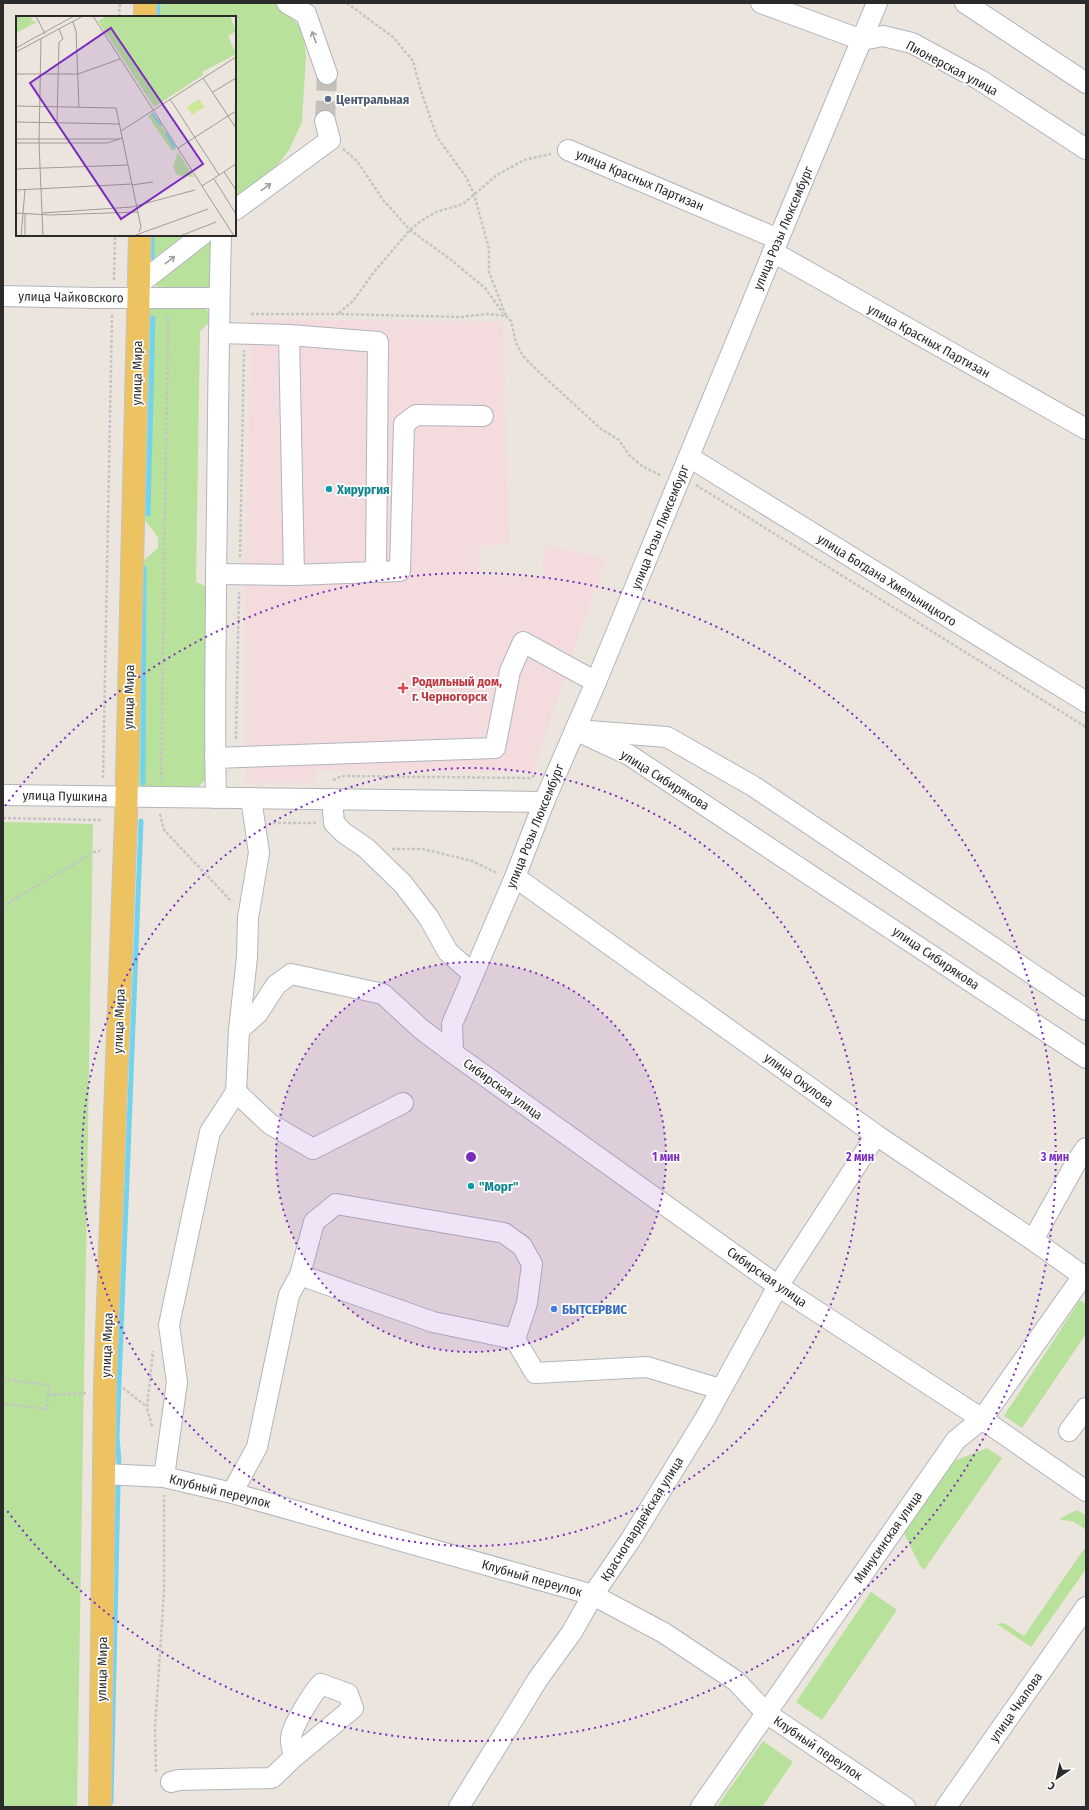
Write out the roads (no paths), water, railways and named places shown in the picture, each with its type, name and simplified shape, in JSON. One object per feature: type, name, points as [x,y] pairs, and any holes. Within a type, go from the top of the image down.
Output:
[{"type":"main road","points":[[145,3],[145,16]]},
{"type":"main road","name":"улица Мира","points":[[100,1807],[105,1384],[126,797],[140,236]]},
{"type":"street","points":[[287,3],[306,14],[327,74]]},
{"type":"street","points":[[761,3],[862,40]]},
{"type":"street","name":"улица Розы Люксембург","points":[[453,1053],[452,1024],[515,877],[544,802],[596,682],[775,245],[877,3]]},
{"type":"street","points":[[965,3],[1086,83]]},
{"type":"street","name":"Пионерская улица","points":[[862,40],[883,36],[912,43],[980,80],[1086,149]]},
{"type":"street","points":[[236,209],[328,130]]},
{"type":"street","name":"улица Красных Партизан","points":[[568,150],[775,245],[1086,429]]},
{"type":"street","points":[[139,291],[201,236]]},
{"type":"street","points":[[216,798],[216,574],[221,236]]},
{"type":"street","name":"улица Чайковского","points":[[3,296],[113,298],[139,291],[169,298],[219,298]]},
{"type":"street","points":[[219,333],[289,335],[378,342],[376,571]]},
{"type":"street","points":[[289,335],[294,575]]},
{"type":"street","points":[[216,574],[294,575],[400,571],[404,424],[416,415],[483,416]]},
{"type":"street","name":"улица Богдана Хмельницкого","points":[[689,457],[1086,702]]},
{"type":"street","points":[[215,758],[495,748],[510,671],[524,642],[596,682]]},
{"type":"street","name":"улица Сибирякова","points":[[575,730],[667,737],[753,786],[1086,1010]]},
{"type":"street","name":"улица Сибирякова","points":[[575,730],[629,755],[1086,1058]]},
{"type":"street","points":[[331,790],[334,823],[344,833],[366,848],[402,884],[429,918],[448,952],[473,974]]},
{"type":"street","name":"улица Пушкина","points":[[3,795],[251,798],[331,790],[544,802]]},
{"type":"street","points":[[164,1477],[177,1382],[169,1325],[210,1132],[236,1092],[247,957],[248,918],[259,853],[251,798]]},
{"type":"street","name":"улица Окулова","points":[[515,877],[876,1135],[1034,1240],[1084,1277]]},
{"type":"street","name":"Сибирская улица","points":[[240,1030],[258,1012],[276,986],[291,974],[384,994],[421,1029],[453,1053],[778,1286],[982,1420],[1086,1491]]},
{"type":"street","points":[[236,1092],[270,1124],[312,1149],[403,1103]]},
{"type":"street","name":"Красногвардейская улица","points":[[459,1807],[538,1679],[572,1632],[593,1595],[647,1514],[706,1417],[720,1389],[778,1286],[876,1135]]},
{"type":"street","points":[[1034,1240],[1077,1161],[1086,1148]]},
{"type":"street","points":[[232,1493],[257,1447],[289,1295],[300,1275],[314,1222],[336,1204],[504,1233],[522,1246],[532,1264],[527,1303],[515,1339]]},
{"type":"street","points":[[300,1275],[434,1322],[515,1339],[535,1373],[647,1367],[720,1389]]},
{"type":"street","name":"Минусинская улица","points":[[701,1807],[956,1440],[982,1420],[1084,1277]]},
{"type":"street","points":[[1069,1431],[1086,1408]]},
{"type":"street","name":"Клубный переулок","points":[[104,1474],[164,1477],[232,1493],[593,1595],[664,1633],[736,1681],[766,1713],[905,1807]]},
{"type":"street","name":"улица Чкалова","points":[[946,1807],[1086,1607]]},
{"type":"street","points":[[164,1780],[272,1778],[294,1757]]},
{"type":"waterway","points":[[157,16],[158,3]]},
{"type":"waterway","points":[[152,236],[152,257]]},
{"type":"waterway","points":[[148,514],[153,318]]},
{"type":"waterway","points":[[143,783],[144,568]]},
{"type":"waterway","points":[[119,1462],[117,1436],[141,821]]},
{"type":"waterway","points":[[111,1802],[118,1486]]},
{"type":"tunnel","points":[[325,121],[327,74]]},
{"type":"place","name":"Центральная","points":[[328,99]]},
{"type":"place","name":"Хирургия","points":[[329,489]]},
{"type":"place","name":"Родильный дом, г. Черногорск","points":[[403,688]]},
{"type":"place","name":"\"Морг\"","points":[[471,1186]]},
{"type":"place","name":"БЫТСЕРВИС","points":[[554,1309]]}]
